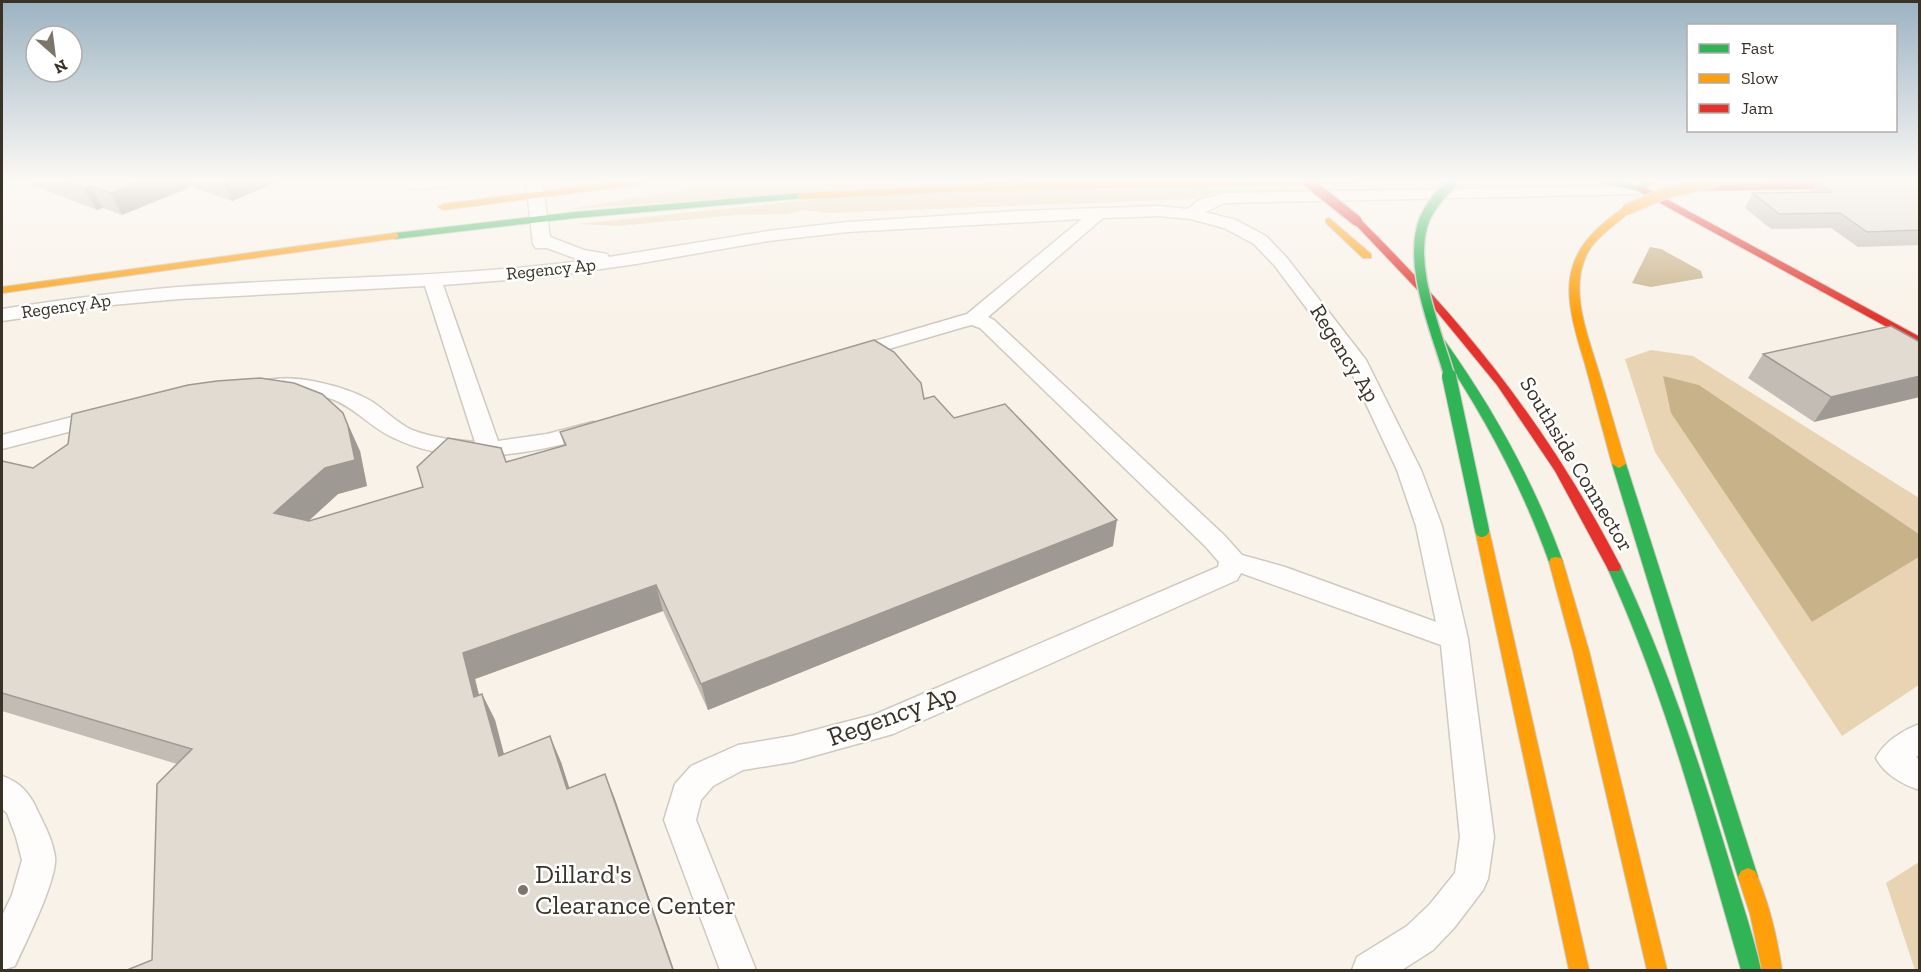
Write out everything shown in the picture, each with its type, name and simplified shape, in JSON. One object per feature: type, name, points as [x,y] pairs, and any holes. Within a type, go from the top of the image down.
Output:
[{"type":"main road","points":[[2,290],[130,271],[390,226]]},
{"type":"main road","points":[[1334,226],[1381,269]]},
{"type":"main road","name":"Southside Connector","points":[[1363,226],[1398,259],[1483,355],[1530,421],[1592,522],[1619,576],[1644,635],[1682,741],[1751,970]]},
{"type":"main road","points":[[1423,226],[1420,245],[1425,282],[1453,394],[1580,970]]},
{"type":"main road","points":[[1602,226],[1581,252],[1573,291],[1576,313],[1633,514],[1760,914],[1772,970]]},
{"type":"main road","points":[[1717,226],[1920,342]]},
{"type":"main road","points":[[1412,303],[1470,384],[1496,427],[1543,525],[1562,580],[1582,654],[1657,970]]},
{"type":"street","points":[[540,226],[545,271]]},
{"type":"street","name":"Regency Ap","points":[[2,315],[112,299],[179,293],[472,278],[545,271],[636,259],[807,231],[867,226]]},
{"type":"street","points":[[832,360],[974,319],[1083,226]]},
{"type":"street","name":"Regency Ap","points":[[1234,226],[1260,240],[1308,294],[1356,360],[1409,470],[1429,526],[1454,639],[1477,837],[1471,879],[1442,916],[1420,938],[1370,970]]},
{"type":"street","points":[[542,240],[580,255],[636,259]]},
{"type":"street","points":[[472,278],[525,255],[542,240]]},
{"type":"street","points":[[432,280],[489,448]]},
{"type":"street","points":[[974,319],[987,324],[1001,336],[1215,541],[1233,561],[1276,574],[1454,639]]},
{"type":"street","points":[[258,385],[292,385],[321,390],[357,402],[404,434],[446,446],[489,448],[553,441],[612,424]]},
{"type":"street","points":[[2,442],[125,411]]},
{"type":"street","name":"Regency Ap","points":[[738,970],[680,820],[686,794],[702,776],[738,758],[792,749],[882,725],[1228,573],[1233,561]]},
{"type":"street","points":[[1920,737],[1892,758],[1920,777]]},
{"type":"street","points":[[2,790],[19,804],[33,837],[39,861],[28,898],[2,953]]},
{"type":"shaded area","points":[[1650,247],[1661,249],[1701,271],[1703,278],[1651,287],[1632,283]]},
{"type":"shaded area","points":[[1651,350],[1693,356],[1919,498],[1919,534],[1699,385],[1663,377],[1812,622],[1919,557],[1919,685],[1842,736],[1655,452],[1625,359]]},
{"type":"shaded area","points":[[1663,376],[1699,385],[1919,534],[1919,557],[1812,622],[1671,413]]},
{"type":"shaded area","points":[[1919,862],[1920,970],[1915,970],[1886,883]]},
{"type":"building","points":[[1859,226],[1920,226],[1920,230],[1867,232]]},
{"type":"building","points":[[1891,326],[1920,342],[1920,376],[1831,397],[1763,354]]},
{"type":"building","points":[[874,340],[894,352],[921,383],[924,399],[934,396],[954,418],[1005,404],[1117,520],[701,684],[656,585],[463,653],[474,697],[482,694],[499,756],[550,736],[567,789],[605,774],[673,970],[127,970],[152,960],[157,784],[192,749],[2,693],[2,461],[33,468],[68,444],[72,414],[188,385],[260,378],[294,383],[322,394],[343,413],[355,460],[325,468],[274,513],[309,521],[423,487],[417,467],[448,438],[501,448],[506,462],[566,445],[560,432]]},
{"type":"traffic: fast","points":[[395,236],[478,226]]},
{"type":"traffic: fast","points":[[1423,226],[1420,252],[1424,289],[1454,397],[1482,530]]},
{"type":"traffic: fast","points":[[1441,343],[1476,395],[1507,448],[1534,504],[1556,562]]},
{"type":"traffic: fast","points":[[1619,464],[1748,877]]},
{"type":"traffic: fast","points":[[1614,567],[1636,615],[1674,715],[1707,817],[1751,970]]},
{"type":"traffic: slow","points":[[1335,226],[1367,256]]},
{"type":"traffic: slow","points":[[1605,226],[1591,240],[1582,255],[1578,264],[1574,292],[1581,335],[1619,464]]},
{"type":"traffic: slow","points":[[2,290],[395,236]]},
{"type":"traffic: slow","points":[[1482,530],[1579,970]]},
{"type":"traffic: slow","points":[[1556,562],[1581,651],[1657,970]]},
{"type":"traffic: slow","points":[[1748,877],[1760,914],[1772,970]]},
{"type":"traffic: jam","points":[[1362,226],[1433,300],[1501,382],[1561,471],[1614,567]]},
{"type":"traffic: jam","points":[[1709,226],[1920,342]]},
{"type":"place","name":"Dillard's Clearance Center","points":[[523,890]]}]
